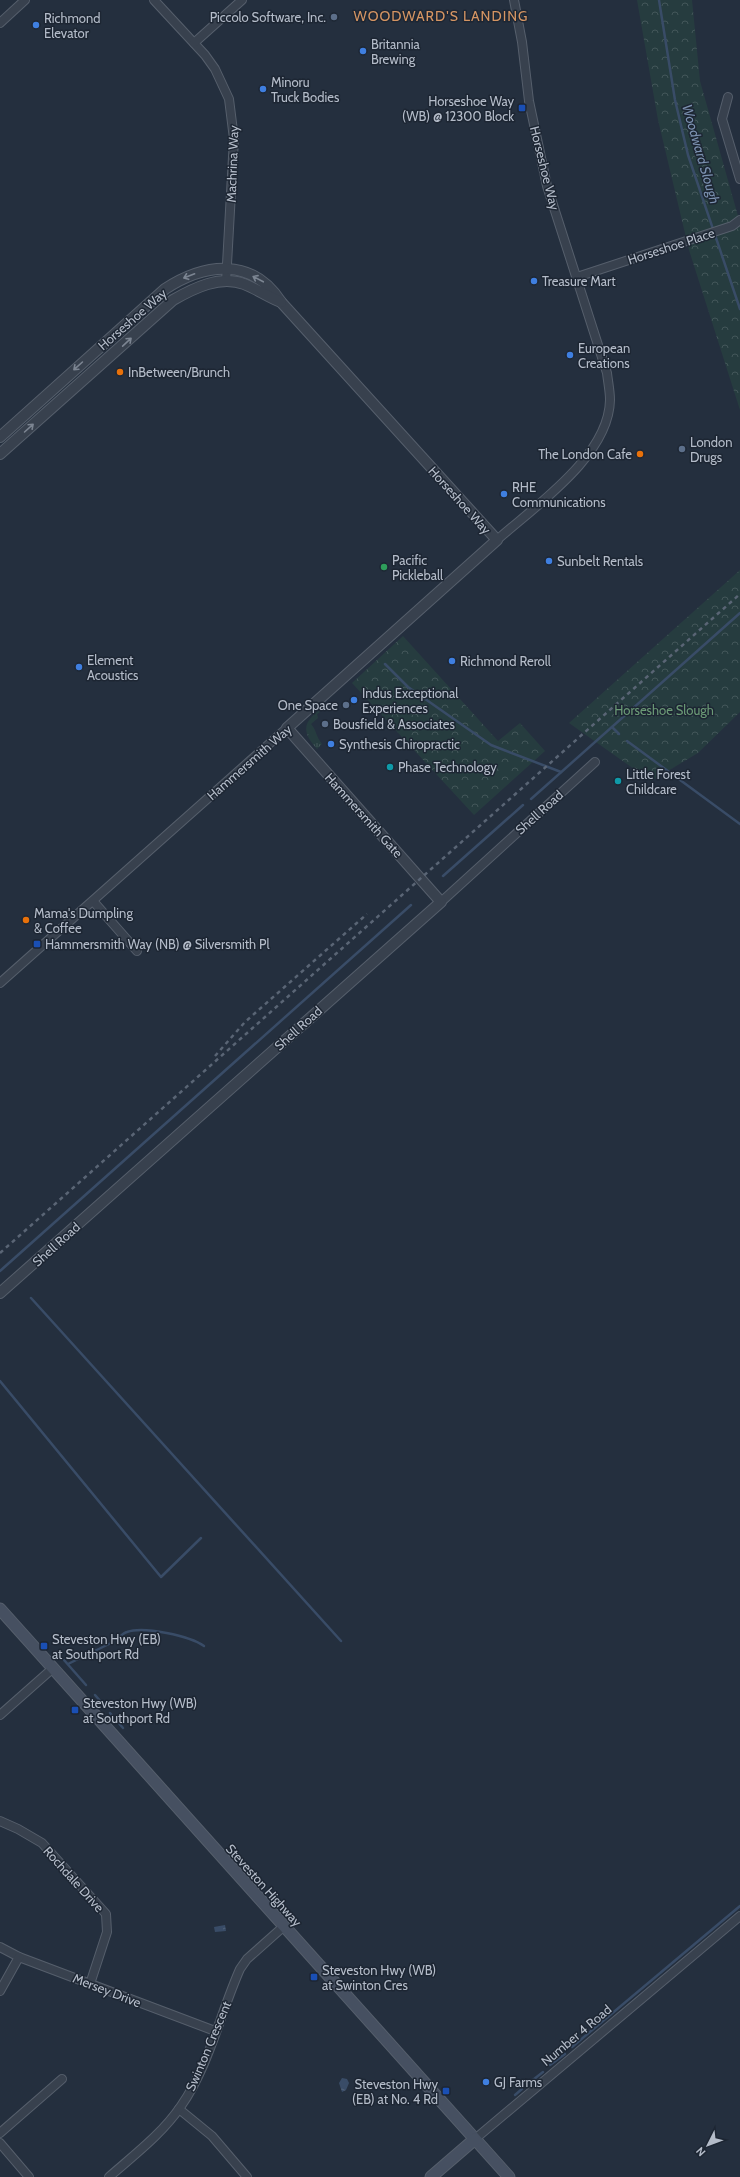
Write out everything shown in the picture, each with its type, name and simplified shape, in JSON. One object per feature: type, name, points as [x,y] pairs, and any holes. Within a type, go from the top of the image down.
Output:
[{"type":"main road","name":"Steveston Highway","points":[[0,1610],[509,2177]]},
{"type":"main road","name":"Number 4 Road","points":[[431,2177],[475,2139]]},
{"type":"street","points":[[0,23],[25,0]]},
{"type":"street","name":"Machrina Way","points":[[154,0],[194,43],[215,69],[229,99],[232,112],[234,153],[226,282]]},
{"type":"street","points":[[194,43],[242,0]]},
{"type":"street","name":"Horseshoe Way","points":[[0,437],[165,289],[189,275],[227,269],[241,271],[265,282],[272,287],[281,302],[496,540],[576,470],[596,442],[610,401],[607,373],[547,186],[529,101],[522,42],[514,0]]},
{"type":"street","points":[[728,97],[722,119],[740,179]]},
{"type":"street","name":"Horseshoe Place","points":[[577,277],[723,229],[740,220]]},
{"type":"street","name":"Horseshoe Way","points":[[0,454],[173,300],[199,286],[226,282],[245,284],[281,302]]},
{"type":"street","name":"Hammersmith Way","points":[[0,983],[496,540]]},
{"type":"street","name":"Hammersmith Gate","points":[[286,728],[441,902]]},
{"type":"street","name":"Shell Road","points":[[0,1293],[441,902],[595,762]]},
{"type":"street","points":[[93,901],[137,951]]},
{"type":"street","points":[[0,1714],[52,1669]]},
{"type":"street","name":"Rochdale Drive","points":[[0,1821],[18,1829],[42,1843],[106,1914],[107,1932],[90,1984]]},
{"type":"street","name":"Number 4 Road","points":[[475,2139],[740,1916]]},
{"type":"street","name":"Swinton Crescent","points":[[109,2177],[144,2147],[179,2108],[201,2069],[240,1969],[247,1958],[283,1927]]},
{"type":"street","name":"Mersey Drive","points":[[0,1947],[19,1957],[215,2031]]},
{"type":"street","points":[[0,1991],[19,1957]]},
{"type":"street","points":[[0,2133],[62,2079]]},
{"type":"street","points":[[179,2108],[212,2136],[247,2177]]},
{"type":"street","points":[[0,2143],[29,2177]]},
{"type":"green space","points":[[637,0],[692,0],[700,81],[740,223],[740,410],[689,250],[658,120]]},
{"type":"green space","name":"Horseshoe Slough","points":[[740,570],[740,712],[698,753],[651,781],[569,723]]},
{"type":"green space","points":[[403,636],[498,741],[520,723],[545,751],[474,815],[352,683]]},
{"type":"green space","points":[[318,711],[320,712],[317,714],[318,718],[311,724],[322,744],[317,749],[309,738],[306,729],[309,720]]},
{"type":"water","points":[[225,1925],[226,1931],[215,1932],[214,1927]]},
{"type":"water","points":[[342,2078],[347,2079],[349,2083],[346,2090],[342,2092],[339,2083]]},
{"type":"waterway","name":"Woodward Slough","points":[[659,0],[675,100],[688,155],[740,309]]},
{"type":"waterway","points":[[531,799],[740,613]]},
{"type":"waterway","points":[[385,664],[408,687],[491,745],[561,772]]},
{"type":"waterway","points":[[612,727],[619,734]]},
{"type":"waterway","points":[[627,741],[740,824]]},
{"type":"waterway","points":[[443,876],[523,805]]},
{"type":"waterway","points":[[0,1271],[411,905]]},
{"type":"waterway","points":[[31,1298],[341,1641]]},
{"type":"waterway","points":[[0,1381],[161,1577],[201,1538]]},
{"type":"waterway","points":[[117,1639],[127,1632],[144,1630],[167,1633],[197,1642],[204,1646]]},
{"type":"waterway","points":[[68,1664],[111,1643]]},
{"type":"waterway","points":[[64,1660],[86,1685]]},
{"type":"waterway","points":[[95,1695],[102,1703]]},
{"type":"waterway","points":[[110,1713],[123,1728]]},
{"type":"waterway","points":[[572,2047],[740,1906]]},
{"type":"waterway","points":[[550,2065],[565,2054]]},
{"type":"waterway","points":[[529,2083],[543,2072]]},
{"type":"waterway","points":[[515,2095],[522,2089]]},
{"type":"railway","points":[[0,1253],[740,594]]},
{"type":"railway","points":[[215,1056],[245,1022],[367,914]]},
{"type":"place","name":"Piccolo Software, Inc.","points":[[334,17]]},
{"type":"place","name":"Richmond Elevator","points":[[36,25]]},
{"type":"place","name":"Britannia Brewing","points":[[363,51]]},
{"type":"place","name":"Minoru Truck Bodies","points":[[263,89]]},
{"type":"place","name":"Horseshoe Way (WB) @ 12300 Block","points":[[522,108]]},
{"type":"place","name":"Treasure Mart","points":[[534,281]]},
{"type":"place","name":"European Creations","points":[[570,355]]},
{"type":"place","name":"InBetween/Brunch","points":[[120,372]]},
{"type":"place","name":"London Drugs","points":[[682,449]]},
{"type":"place","name":"The London Cafe","points":[[640,454]]},
{"type":"place","name":"RHE Communications","points":[[504,494]]},
{"type":"place","name":"Sunbelt Rentals","points":[[549,561]]},
{"type":"place","name":"Pacific Pickleball","points":[[384,567]]},
{"type":"place","name":"Richmond Reroll","points":[[452,661]]},
{"type":"place","name":"Element Acoustics","points":[[79,667]]},
{"type":"place","name":"Indus Exceptional Experiences","points":[[354,700]]},
{"type":"place","name":"One Space","points":[[346,705]]},
{"type":"place","name":"Bousfield & Associates","points":[[325,724]]},
{"type":"place","name":"Synthesis Chiropractic","points":[[331,744]]},
{"type":"place","name":"Phase Technology","points":[[390,767]]},
{"type":"place","name":"Little Forest Childcare","points":[[618,781]]},
{"type":"place","name":"Mama's Dumpling & Coffee","points":[[26,920]]},
{"type":"place","name":"Hammersmith Way (NB) @ Silversmith Pl","points":[[37,944]]},
{"type":"place","name":"Steveston Hwy (EB) at Southport Rd","points":[[44,1646]]},
{"type":"place","name":"Steveston Hwy (WB) at Southport Rd","points":[[75,1710]]},
{"type":"place","name":"Steveston Hwy (WB) at Swinton Cres","points":[[314,1977]]},
{"type":"place","name":"GJ Farms","points":[[486,2082]]},
{"type":"place","name":"Steveston Hwy (EB) at No. 4 Rd","points":[[446,2091]]},
{"type":"district","name":"WOODWARD'S LANDING","points":[[441,16]]}]
